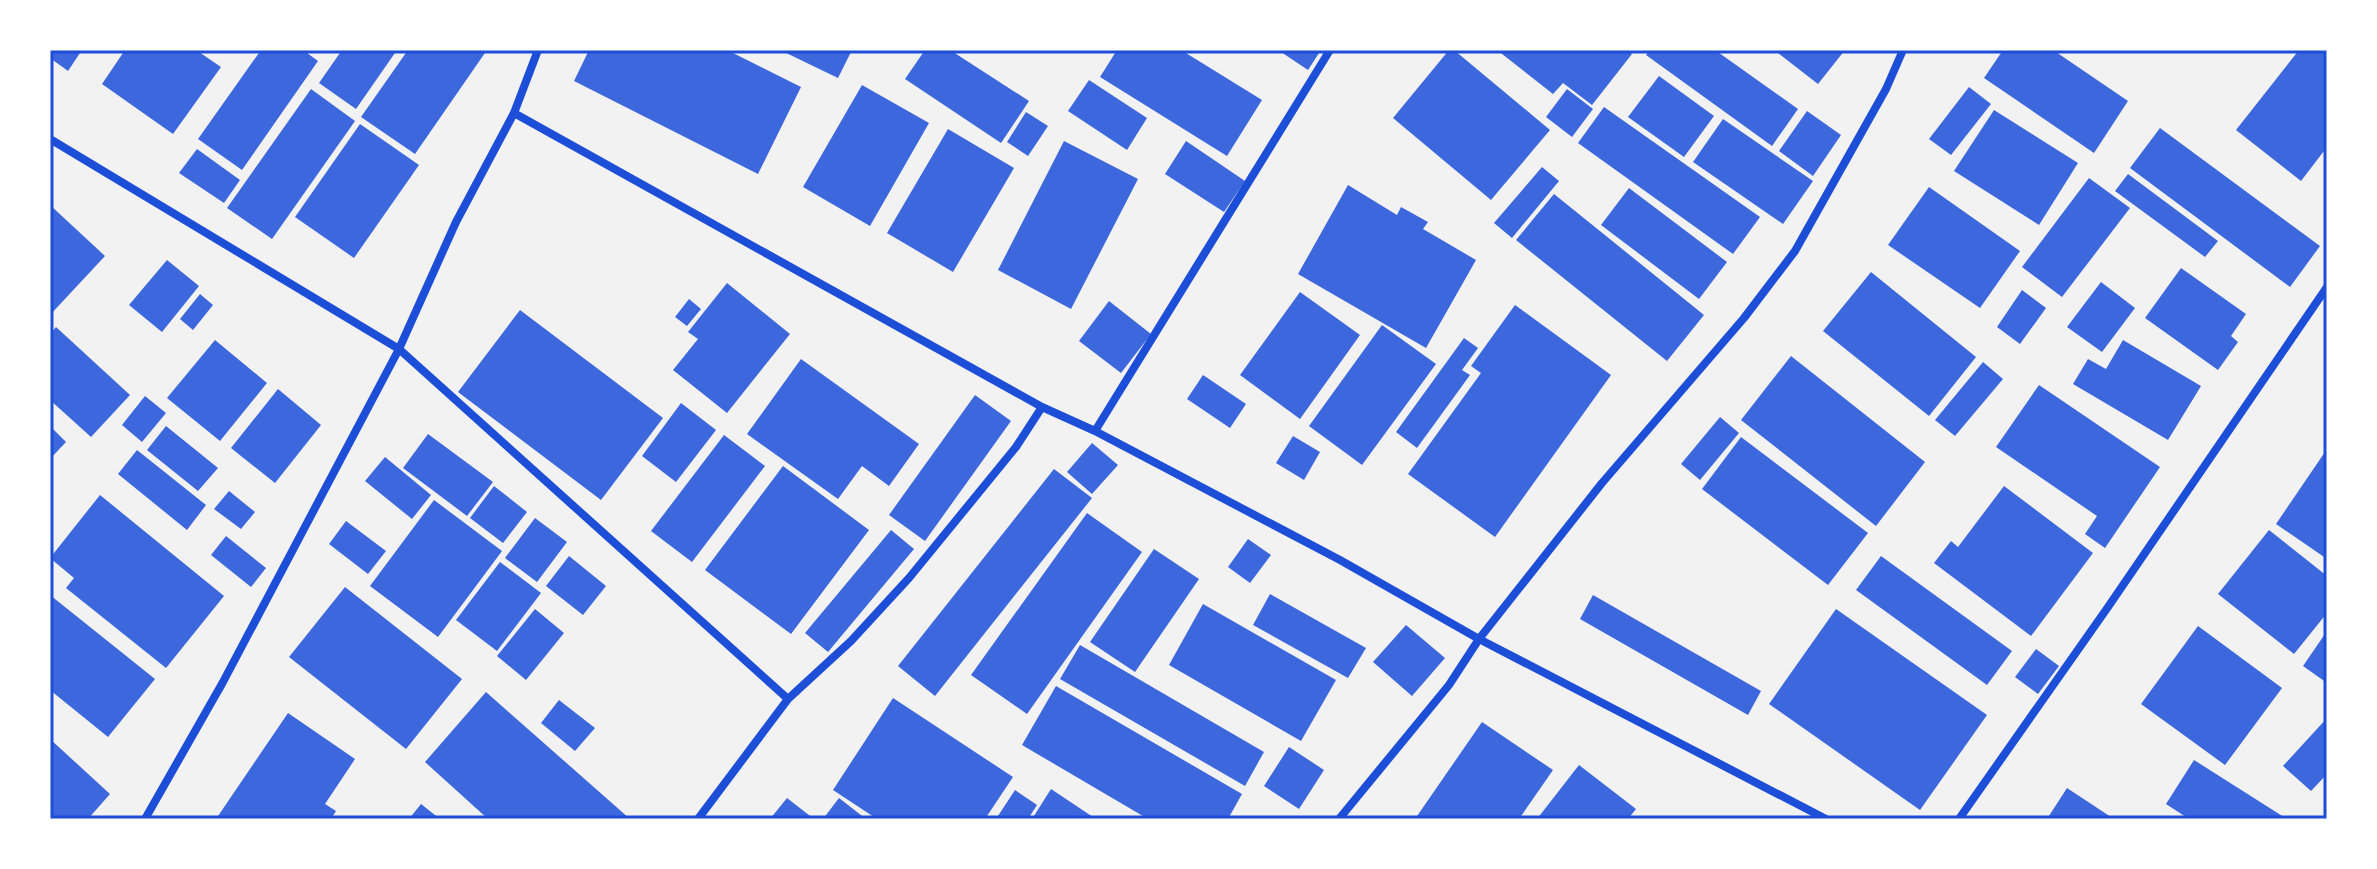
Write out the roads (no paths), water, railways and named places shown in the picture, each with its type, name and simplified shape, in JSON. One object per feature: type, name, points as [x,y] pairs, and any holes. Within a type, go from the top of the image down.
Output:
[{"type":"street","points":[[145,819],[223,682],[399,349],[456,222],[514,113],[538,50]]},
{"type":"street","points":[[1095,431],[1330,50]]},
{"type":"street","points":[[1339,819],[1449,685],[1479,639],[1602,483],[1744,318],[1795,251],[1886,89],[1903,50]]},
{"type":"street","points":[[514,113],[1042,407],[1095,431],[1340,560],[1479,639],[1826,819]]},
{"type":"street","points":[[50,139],[399,349],[788,699]]},
{"type":"street","points":[[1959,819],[2327,287]]},
{"type":"street","points":[[698,819],[788,699],[851,641],[909,578],[1016,447],[1042,407]]}]
